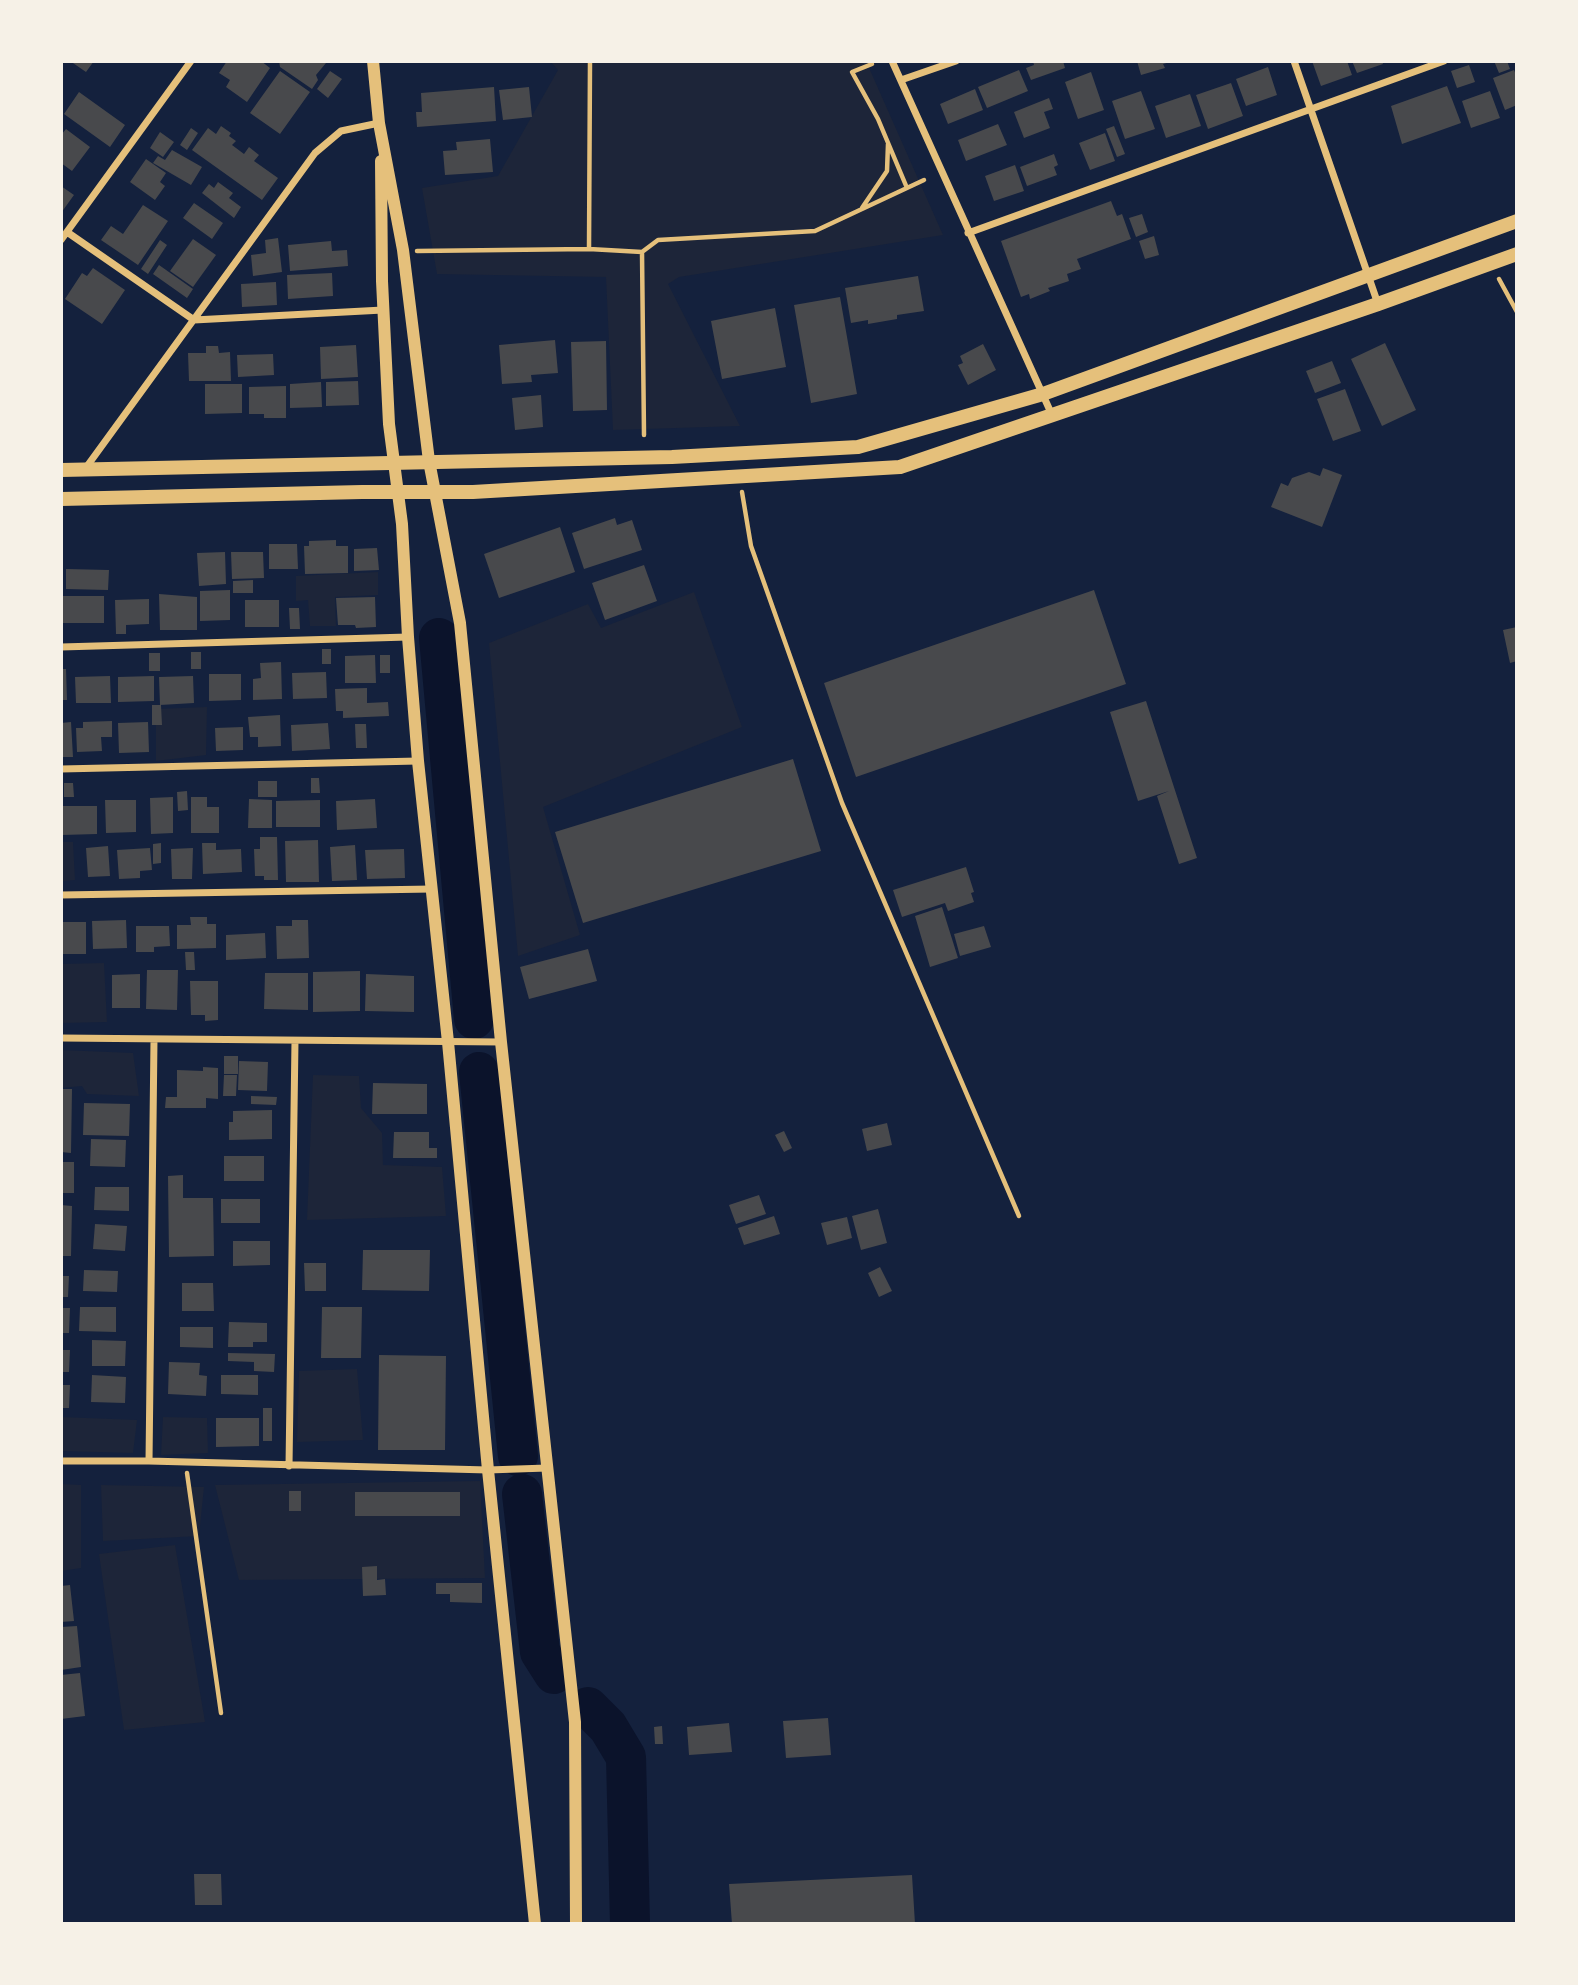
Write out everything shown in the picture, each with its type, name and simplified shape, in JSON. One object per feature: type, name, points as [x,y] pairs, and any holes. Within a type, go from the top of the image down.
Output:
[{"type":"main road","points":[[61,470],[672,457],[858,447],[1043,394],[1517,221]]},
{"type":"main road","points":[[61,499],[472,492],[900,467],[1517,254]]},
{"type":"street","points":[[61,240],[191,61]]},
{"type":"street","points":[[373,61],[380,129],[403,250],[429,461],[460,623],[501,1042],[569,1654],[575,1722],[576,1924]]},
{"type":"street","points":[[892,61],[1052,415]]},
{"type":"street","points":[[901,80],[956,61]]},
{"type":"street","points":[[1294,61],[1378,304]]},
{"type":"street","points":[[968,233],[1444,61]]},
{"type":"street","points":[[380,129],[383,310],[389,424],[402,524],[418,761],[535,1924]]},
{"type":"street","points":[[85,469],[315,153],[341,131],[380,129]]},
{"type":"street","points":[[67,232],[194,320],[383,310]]},
{"type":"street","points":[[61,647],[408,637]]},
{"type":"street","points":[[61,769],[418,761]]},
{"type":"street","points":[[61,895],[432,889]]},
{"type":"street","points":[[61,1038],[501,1042]]},
{"type":"street","points":[[149,1461],[154,1040]]},
{"type":"street","points":[[289,1466],[295,1041]]},
{"type":"street","points":[[61,1461],[488,1470],[547,1468]]},
{"type":"path","points":[[589,249],[590,61]]},
{"type":"path","points":[[872,64],[852,72],[888,143],[907,188]]},
{"type":"path","points":[[861,210],[887,171],[888,143]]},
{"type":"path","points":[[403,250],[429,252],[589,249],[642,252],[658,240],[815,232],[923,180]]},
{"type":"path","points":[[642,252],[644,435]]},
{"type":"path","points":[[1491,264],[1517,312]]},
{"type":"path","points":[[739,477],[751,546],[842,803],[1019,1216]]},
{"type":"path","points":[[185,1462],[221,1713]]},
{"type":"shaded area","points":[[550,61],[866,61],[943,235],[679,277],[668,284],[740,426],[613,430],[606,277],[437,274],[422,188],[498,176],[558,70]]},
{"type":"shaded area","points":[[378,572],[378,595],[335,597],[336,626],[310,626],[308,600],[296,601],[296,576]]},
{"type":"shaded area","points":[[694,592],[742,727],[543,807],[580,935],[518,956],[489,643],[588,604],[601,628]]},
{"type":"shaded area","points":[[207,707],[206,755],[156,761],[156,709]]},
{"type":"shaded area","points":[[61,842],[73,842],[75,880],[61,881]]},
{"type":"shaded area","points":[[104,963],[107,1022],[61,1023],[61,964]]},
{"type":"shaded area","points":[[61,1050],[133,1053],[139,1096],[87,1094],[82,1086],[61,1088]]},
{"type":"shaded area","points":[[313,1075],[359,1076],[361,1108],[382,1133],[383,1165],[442,1167],[446,1216],[307,1220]]},
{"type":"shaded area","points":[[357,1369],[363,1440],[297,1442],[299,1371]]},
{"type":"shaded area","points":[[61,1417],[137,1420],[133,1453],[61,1451]]},
{"type":"shaded area","points":[[163,1417],[207,1418],[208,1453],[161,1455]]},
{"type":"shaded area","points":[[480,1481],[485,1578],[239,1580],[215,1485]]},
{"type":"shaded area","points":[[61,1484],[81,1485],[81,1568],[61,1571]]},
{"type":"shaded area","points":[[101,1485],[204,1487],[199,1536],[103,1541]]},
{"type":"shaded area","points":[[175,1545],[205,1722],[124,1730],[99,1554]]},
{"type":"building","points":[[70,61],[94,61],[86,72]]},
{"type":"building","points":[[227,61],[261,61],[270,68],[247,102],[226,87],[230,80],[219,73]]},
{"type":"building","points":[[279,61],[326,63],[316,75],[318,80],[312,89],[280,67]]},
{"type":"building","points":[[1033,61],[1063,61],[1065,68],[1031,80],[1026,68],[1034,65]]},
{"type":"building","points":[[1137,61],[1170,62],[1163,64],[1165,68],[1141,75]]},
{"type":"building","points":[[1312,61],[1347,61],[1352,75],[1321,86]]},
{"type":"building","points":[[1352,61],[1382,61],[1383,64],[1357,73]]},
{"type":"building","points":[[1494,61],[1507,61],[1510,69],[1499,73]]},
{"type":"building","points":[[1469,65],[1475,82],[1457,88],[1451,71]]},
{"type":"building","points":[[1268,67],[1277,95],[1246,106],[1236,79]]},
{"type":"building","points":[[1019,70],[1028,91],[987,108],[978,87]]},
{"type":"building","points":[[1514,70],[1517,77],[1517,105],[1505,110],[1493,78]]},
{"type":"building","points":[[280,71],[310,92],[280,134],[250,113]]},
{"type":"building","points":[[330,71],[342,79],[328,98],[317,89]]},
{"type":"building","points":[[1091,72],[1104,110],[1078,119],[1065,82]]},
{"type":"building","points":[[1231,83],[1243,116],[1208,129],[1196,95]]},
{"type":"building","points":[[1447,86],[1461,123],[1402,144],[1391,106]]},
{"type":"building","points":[[494,87],[496,121],[417,127],[416,112],[422,112],[421,93]]},
{"type":"building","points":[[529,87],[532,117],[503,120],[499,90]]},
{"type":"building","points":[[975,89],[983,110],[948,124],[940,104]]},
{"type":"building","points":[[1141,91],[1155,129],[1125,139],[1112,101]]},
{"type":"building","points":[[1490,91],[1500,118],[1471,128],[1462,101]]},
{"type":"building","points":[[79,92],[125,125],[110,147],[64,114]]},
{"type":"building","points":[[1190,94],[1201,126],[1166,138],[1155,106]]},
{"type":"building","points":[[1049,98],[1053,109],[1044,112],[1050,128],[1024,138],[1014,112]]},
{"type":"building","points":[[998,124],[1007,145],[966,161],[958,140]]},
{"type":"building","points":[[221,126],[231,133],[229,136],[236,141],[232,145],[244,154],[249,147],[259,155],[254,161],[278,178],[262,200],[192,150],[208,128],[216,134]]},
{"type":"building","points":[[1114,126],[1125,154],[1117,157],[1106,129]]},
{"type":"building","points":[[191,128],[198,133],[187,150],[180,145]]},
{"type":"building","points":[[66,129],[90,147],[72,171],[61,163],[61,135]]},
{"type":"building","points":[[160,132],[174,142],[163,157],[150,148]]},
{"type":"building","points":[[1105,133],[1115,161],[1090,170],[1079,143]]},
{"type":"building","points":[[490,139],[493,172],[445,175],[443,151],[457,150],[456,142]]},
{"type":"building","points":[[172,150],[202,167],[191,185],[153,163],[158,156],[165,160]]},
{"type":"building","points":[[1054,154],[1058,165],[1054,167],[1057,175],[1027,186],[1020,167]]},
{"type":"building","points":[[146,159],[166,173],[160,182],[165,186],[155,200],[130,182]]},
{"type":"building","points":[[1015,165],[1024,191],[994,201],[985,176]]},
{"type":"building","points":[[218,182],[233,193],[229,198],[241,207],[234,218],[202,193],[209,184],[214,188]]},
{"type":"building","points":[[61,186],[74,195],[61,213]]},
{"type":"building","points":[[1111,201],[1117,216],[1122,214],[1131,239],[1077,259],[1081,269],[1067,274],[1069,281],[1048,288],[1050,291],[1030,299],[1029,294],[1021,297],[1001,241]]},
{"type":"building","points":[[194,203],[223,223],[212,239],[183,218]]},
{"type":"building","points":[[143,205],[168,221],[138,265],[101,240],[111,226],[123,234]]},
{"type":"building","points":[[1142,214],[1148,232],[1136,237],[1129,218]]},
{"type":"building","points":[[1154,236],[1159,255],[1145,259],[1139,241]]},
{"type":"building","points":[[278,238],[282,272],[253,276],[251,255],[266,253],[265,240]]},
{"type":"building","points":[[193,239],[216,255],[193,287],[170,271]]},
{"type":"building","points":[[160,240],[167,245],[148,274],[141,269]]},
{"type":"building","points":[[331,241],[332,251],[347,250],[348,266],[290,271],[288,245]]},
{"type":"building","points":[[159,265],[193,289],[187,298],[153,274]]},
{"type":"building","points":[[93,268],[125,290],[102,324],[65,299],[82,273],[87,276]]},
{"type":"building","points":[[332,273],[333,296],[288,299],[287,275]]},
{"type":"building","points":[[918,276],[924,311],[897,315],[897,319],[868,324],[868,320],[851,323],[845,288]]},
{"type":"building","points":[[276,282],[277,305],[242,307],[241,284]]},
{"type":"building","points":[[840,297],[857,394],[811,403],[794,305]]},
{"type":"building","points":[[775,308],[786,367],[722,379],[711,321]]},
{"type":"building","points":[[555,340],[558,373],[531,375],[532,382],[502,384],[499,345]]},
{"type":"building","points":[[606,341],[607,410],[573,411],[571,342]]},
{"type":"building","points":[[1385,343],[1416,410],[1382,426],[1351,359]]},
{"type":"building","points":[[983,344],[996,370],[968,385],[958,365],[963,363],[960,356]]},
{"type":"building","points":[[356,345],[358,377],[321,379],[320,347]]},
{"type":"building","points":[[206,346],[218,346],[219,353],[230,352],[231,381],[189,381],[188,353],[206,353]]},
{"type":"building","points":[[273,354],[274,375],[238,377],[237,355]]},
{"type":"building","points":[[1332,361],[1341,383],[1315,393],[1306,371]]},
{"type":"building","points":[[358,381],[359,405],[326,406],[326,382]]},
{"type":"building","points":[[321,382],[322,407],[290,408],[290,384]]},
{"type":"building","points":[[205,384],[242,384],[242,413],[205,414]]},
{"type":"building","points":[[286,386],[286,418],[264,418],[264,414],[249,414],[249,387]]},
{"type":"building","points":[[1345,389],[1361,431],[1333,441],[1317,399]]},
{"type":"building","points":[[541,395],[543,427],[515,430],[512,398]]},
{"type":"building","points":[[1323,468],[1342,475],[1322,527],[1271,507],[1281,483],[1288,486],[1292,478],[1309,472],[1320,476]]},
{"type":"building","points":[[615,518],[617,525],[632,520],[642,550],[584,569],[572,533]]},
{"type":"building","points":[[560,527],[575,572],[499,598],[484,554]]},
{"type":"building","points":[[336,540],[336,546],[348,546],[348,573],[305,574],[304,546],[309,546],[309,541]]},
{"type":"building","points":[[269,544],[297,544],[298,569],[269,569]]},
{"type":"building","points":[[377,548],[379,570],[354,571],[354,549]]},
{"type":"building","points":[[225,552],[226,584],[199,586],[197,553]]},
{"type":"building","points":[[231,552],[263,552],[264,578],[232,579]]},
{"type":"building","points":[[644,565],[657,601],[605,620],[592,583]]},
{"type":"building","points":[[66,569],[109,570],[108,590],[66,589]]},
{"type":"building","points":[[253,580],[253,593],[233,593],[233,581]]},
{"type":"building","points":[[230,590],[230,620],[200,621],[200,591]]},
{"type":"building","points":[[1094,590],[1126,684],[856,777],[824,683]]},
{"type":"building","points":[[159,594],[197,597],[197,630],[160,630]]},
{"type":"building","points":[[61,596],[104,596],[104,623],[61,623]]},
{"type":"building","points":[[375,597],[376,627],[338,625],[336,598]]},
{"type":"building","points":[[149,599],[149,624],[126,625],[126,634],[116,634],[115,600]]},
{"type":"building","points":[[245,600],[279,600],[279,627],[245,627]]},
{"type":"building","points":[[289,608],[299,608],[300,629],[290,629]]},
{"type":"building","points":[[1517,627],[1517,661],[1510,663],[1503,630]]},
{"type":"building","points":[[322,649],[331,649],[331,664],[322,664]]},
{"type":"building","points":[[191,652],[201,652],[201,669],[191,669]]},
{"type":"building","points":[[149,653],[160,653],[160,671],[149,671]]},
{"type":"building","points":[[375,655],[376,683],[345,683],[345,656]]},
{"type":"building","points":[[380,655],[390,655],[390,673],[380,673]]},
{"type":"building","points":[[281,662],[282,699],[253,700],[253,679],[261,678],[260,663]]},
{"type":"building","points":[[61,669],[66,669],[67,700],[61,700]]},
{"type":"building","points":[[326,672],[327,698],[293,699],[292,673]]},
{"type":"building","points":[[209,674],[241,674],[241,700],[209,701]]},
{"type":"building","points":[[110,676],[111,703],[76,703],[75,677]]},
{"type":"building","points":[[154,676],[154,701],[118,702],[118,677]]},
{"type":"building","points":[[193,676],[194,703],[160,705],[159,677]]},
{"type":"building","points":[[367,688],[367,703],[388,702],[389,716],[343,718],[343,711],[336,711],[335,689]]},
{"type":"building","points":[[1146,701],[1197,858],[1179,864],[1157,796],[1169,791],[1138,801],[1110,712]]},
{"type":"building","points":[[152,705],[161,705],[162,725],[152,725]]},
{"type":"building","points":[[280,715],[281,746],[258,747],[258,737],[250,737],[248,717]]},
{"type":"building","points":[[112,721],[112,737],[101,737],[102,751],[77,752],[76,728],[83,728],[83,722]]},
{"type":"building","points":[[71,722],[73,757],[61,757],[61,723]]},
{"type":"building","points":[[148,722],[149,752],[119,753],[118,723]]},
{"type":"building","points":[[328,723],[330,749],[292,751],[291,725]]},
{"type":"building","points":[[355,724],[366,724],[367,748],[356,748]]},
{"type":"building","points":[[243,727],[243,750],[216,751],[215,728]]},
{"type":"building","points":[[793,759],[821,851],[583,923],[555,832]]},
{"type":"building","points":[[311,778],[319,778],[320,793],[311,793]]},
{"type":"building","points":[[258,781],[277,781],[277,797],[258,797]]},
{"type":"building","points":[[64,783],[73,783],[74,797],[64,797]]},
{"type":"building","points":[[187,791],[188,810],[178,811],[177,792]]},
{"type":"building","points":[[173,797],[173,833],[151,834],[150,798]]},
{"type":"building","points":[[191,797],[207,797],[207,807],[219,807],[219,833],[191,833]]},
{"type":"building","points":[[249,799],[272,800],[272,828],[248,828]]},
{"type":"building","points":[[375,799],[377,828],[337,830],[336,801]]},
{"type":"building","points":[[105,800],[136,800],[136,832],[106,833]]},
{"type":"building","points":[[320,800],[320,827],[276,827],[276,801]]},
{"type":"building","points":[[62,806],[97,806],[97,834],[62,835]]},
{"type":"building","points":[[260,837],[277,837],[278,880],[264,880],[264,876],[255,876],[254,849],[260,849]]},
{"type":"building","points":[[318,840],[319,882],[286,882],[285,841]]},
{"type":"building","points":[[161,843],[161,863],[153,864],[153,844]]},
{"type":"building","points":[[202,843],[216,843],[216,850],[241,849],[242,872],[203,874]]},
{"type":"building","points":[[355,845],[357,880],[332,881],[330,847]]},
{"type":"building","points":[[108,846],[110,876],[88,877],[86,848]]},
{"type":"building","points":[[150,848],[152,870],[140,871],[140,878],[119,879],[117,850]]},
{"type":"building","points":[[193,848],[192,879],[172,879],[171,849]]},
{"type":"building","points":[[404,849],[405,878],[367,879],[365,850]]},
{"type":"building","points":[[966,867],[974,892],[971,893],[974,902],[948,911],[945,903],[902,917],[893,890]]},
{"type":"building","points":[[942,907],[958,958],[930,967],[915,916]]},
{"type":"building","points":[[190,917],[207,917],[207,924],[216,924],[216,948],[177,949],[177,925],[191,925]]},
{"type":"building","points":[[126,920],[127,948],[93,949],[92,921]]},
{"type":"building","points":[[292,920],[308,920],[309,958],[277,959],[276,926],[292,926]]},
{"type":"building","points":[[61,922],[86,922],[86,954],[61,954]]},
{"type":"building","points":[[136,926],[169,926],[170,946],[154,947],[154,952],[136,952]]},
{"type":"building","points":[[984,926],[991,947],[960,956],[954,934]]},
{"type":"building","points":[[265,933],[266,958],[226,960],[226,935]]},
{"type":"building","points":[[588,949],[597,981],[529,999],[520,967]]},
{"type":"building","points":[[185,952],[194,952],[195,970],[186,970]]},
{"type":"building","points":[[147,970],[178,970],[177,1010],[146,1009]]},
{"type":"building","points":[[360,971],[360,1011],[313,1012],[313,972]]},
{"type":"building","points":[[265,973],[308,973],[308,1010],[264,1009]]},
{"type":"building","points":[[140,974],[140,1008],[112,1008],[112,975]]},
{"type":"building","points":[[366,974],[414,976],[414,1012],[365,1011]]},
{"type":"building","points":[[190,981],[218,981],[218,1020],[205,1021],[205,1015],[191,1015]]},
{"type":"building","points":[[224,1056],[238,1056],[238,1074],[224,1074]]},
{"type":"building","points":[[239,1061],[268,1062],[267,1091],[238,1090]]},
{"type":"building","points":[[203,1067],[218,1068],[218,1099],[206,1098],[206,1108],[165,1108],[166,1097],[177,1097],[177,1070],[203,1071]]},
{"type":"building","points":[[224,1075],[237,1075],[236,1096],[223,1096]]},
{"type":"building","points":[[373,1083],[427,1084],[427,1114],[372,1114]]},
{"type":"building","points":[[61,1089],[72,1089],[71,1153],[61,1152]]},
{"type":"building","points":[[251,1096],[277,1097],[276,1105],[251,1104]]},
{"type":"building","points":[[84,1103],[130,1104],[129,1136],[83,1135]]},
{"type":"building","points":[[272,1110],[272,1139],[229,1140],[229,1122],[233,1122],[233,1111]]},
{"type":"building","points":[[887,1123],[892,1145],[867,1151],[862,1129]]},
{"type":"building","points":[[784,1131],[792,1148],[784,1152],[775,1135]]},
{"type":"building","points":[[394,1132],[429,1132],[429,1148],[437,1148],[437,1158],[393,1158]]},
{"type":"building","points":[[91,1139],[126,1140],[125,1167],[90,1166]]},
{"type":"building","points":[[224,1156],[264,1156],[264,1181],[224,1181]]},
{"type":"building","points":[[61,1162],[74,1162],[74,1193],[61,1193]]},
{"type":"building","points":[[183,1175],[183,1198],[213,1198],[214,1256],[169,1257],[168,1176]]},
{"type":"building","points":[[95,1187],[129,1187],[129,1211],[94,1210]]},
{"type":"building","points":[[759,1195],[766,1214],[736,1224],[729,1205]]},
{"type":"building","points":[[221,1199],[260,1199],[260,1223],[221,1223]]},
{"type":"building","points":[[61,1205],[72,1206],[71,1256],[61,1256]]},
{"type":"building","points":[[878,1209],[887,1243],[861,1250],[852,1216]]},
{"type":"building","points":[[774,1216],[780,1234],[744,1245],[738,1228]]},
{"type":"building","points":[[847,1217],[852,1238],[827,1245],[821,1223]]},
{"type":"building","points":[[95,1224],[127,1226],[125,1251],[93,1249]]},
{"type":"building","points":[[233,1241],[270,1241],[270,1265],[233,1266]]},
{"type":"building","points":[[363,1250],[430,1250],[429,1291],[362,1290]]},
{"type":"building","points":[[304,1263],[326,1263],[326,1291],[305,1291]]},
{"type":"building","points":[[880,1267],[892,1291],[879,1297],[868,1273]]},
{"type":"building","points":[[84,1270],[118,1271],[117,1292],[83,1291]]},
{"type":"building","points":[[61,1276],[69,1276],[68,1297],[61,1297]]},
{"type":"building","points":[[182,1283],[213,1283],[214,1311],[182,1311]]},
{"type":"building","points":[[80,1307],[116,1307],[116,1332],[79,1331]]},
{"type":"building","points":[[322,1307],[362,1307],[361,1358],[321,1358]]},
{"type":"building","points":[[61,1308],[70,1308],[69,1333],[61,1333]]},
{"type":"building","points":[[229,1322],[267,1323],[267,1342],[253,1342],[253,1347],[228,1347]]},
{"type":"building","points":[[180,1327],[213,1327],[213,1348],[180,1347]]},
{"type":"building","points":[[92,1340],[126,1341],[125,1366],[92,1366]]},
{"type":"building","points":[[61,1350],[70,1350],[69,1372],[61,1372]]},
{"type":"building","points":[[228,1353],[275,1354],[274,1372],[254,1371],[254,1362],[228,1361]]},
{"type":"building","points":[[379,1355],[446,1356],[445,1450],[378,1450]]},
{"type":"building","points":[[169,1362],[200,1363],[199,1375],[207,1376],[206,1396],[168,1394]]},
{"type":"building","points":[[92,1375],[126,1377],[125,1403],[91,1402]]},
{"type":"building","points":[[221,1375],[258,1375],[258,1395],[221,1394]]},
{"type":"building","points":[[61,1385],[70,1385],[69,1408],[61,1408]]},
{"type":"building","points":[[263,1408],[272,1408],[272,1441],[263,1441]]},
{"type":"building","points":[[216,1418],[259,1418],[259,1446],[216,1447]]},
{"type":"building","points":[[289,1491],[301,1491],[301,1511],[289,1511]]},
{"type":"building","points":[[355,1492],[460,1492],[460,1516],[355,1516]]},
{"type":"building","points":[[377,1566],[377,1580],[385,1579],[386,1595],[363,1596],[362,1567]]},
{"type":"building","points":[[436,1583],[482,1583],[482,1603],[450,1602],[450,1594],[436,1594]]},
{"type":"building","points":[[70,1585],[74,1621],[61,1622],[61,1586]]},
{"type":"building","points":[[77,1626],[81,1667],[61,1670],[61,1627]]},
{"type":"building","points":[[80,1673],[85,1716],[61,1719],[61,1675]]},
{"type":"building","points":[[828,1718],[831,1755],[786,1758],[783,1721]]},
{"type":"building","points":[[729,1723],[732,1752],[689,1755],[687,1727]]},
{"type":"building","points":[[662,1726],[663,1744],[655,1744],[654,1727]]},
{"type":"building","points":[[194,1874],[221,1874],[222,1905],[195,1905]]},
{"type":"building","points":[[912,1875],[915,1924],[732,1924],[729,1884]]},
{"type":"waterway","points":[[439,638],[474,1019]]},
{"type":"waterway","points":[[479,1072],[518,1456]]},
{"type":"waterway","points":[[522,1494],[540,1652],[554,1674]]},
{"type":"waterway","points":[[588,1707],[608,1727],[626,1757],[630,1924]]}]
